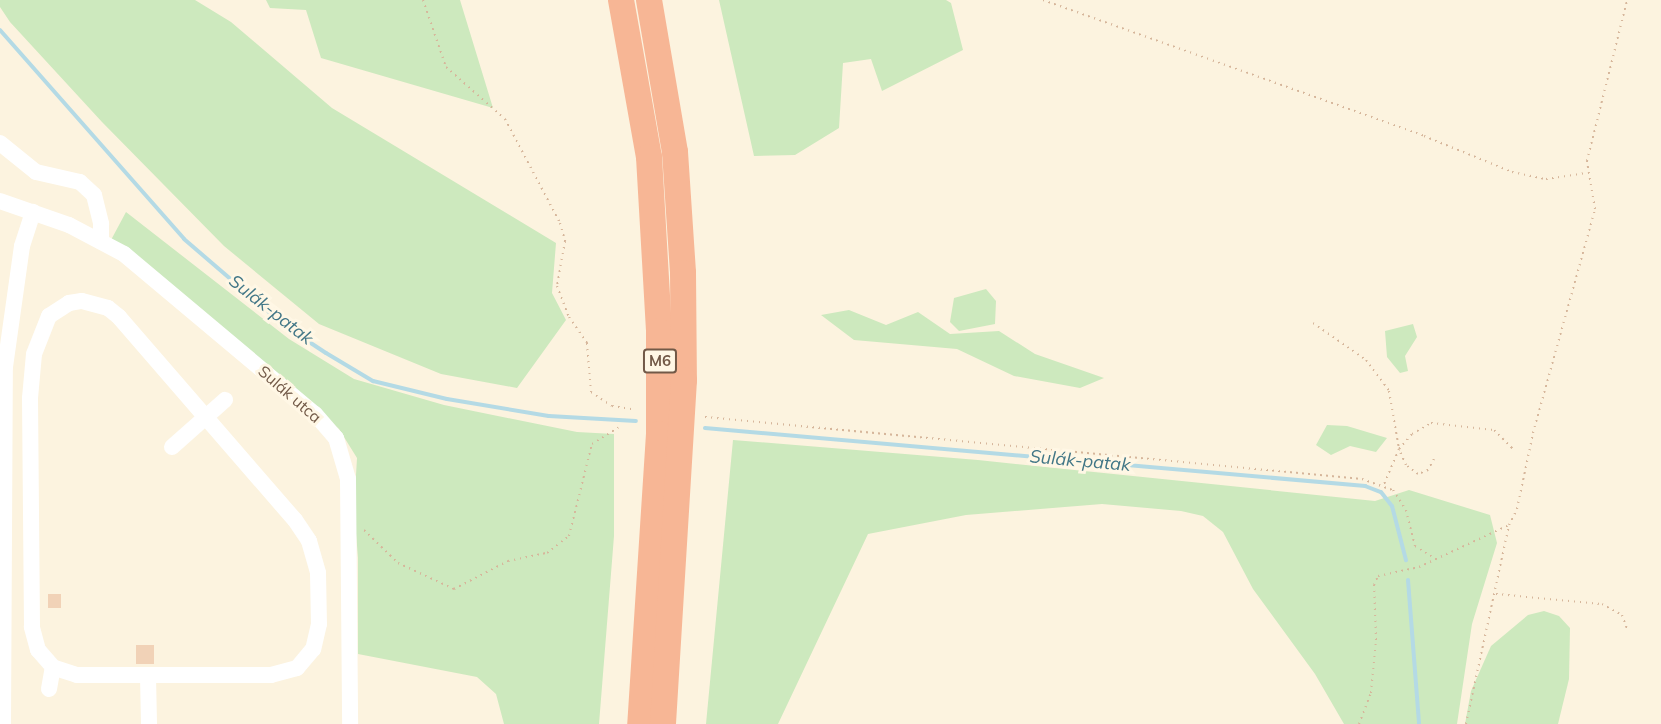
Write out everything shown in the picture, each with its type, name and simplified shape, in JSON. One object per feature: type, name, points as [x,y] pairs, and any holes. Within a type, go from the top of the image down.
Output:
[{"type":"highway","name":"M6","points":[[621,0],[649,157],[658,296],[659,434],[640,724]]},
{"type":"highway","name":"M6","points":[[649,0],[675,152],[683,273],[683,414],[663,724]]},
{"type":"street","points":[[0,143],[36,172],[80,183],[94,195],[101,224],[101,241]]},
{"type":"street","name":"Sulák utca","points":[[0,201],[33,212],[101,241],[150,274],[323,422],[341,447],[346,463],[349,516],[350,724]]},
{"type":"street","points":[[3,724],[5,367],[22,246],[33,212]]},
{"type":"street","points":[[82,301],[108,308],[205,418],[295,520],[309,541],[318,573],[317,638],[305,660],[284,673],[77,675],[53,667],[38,650],[32,627],[31,386],[34,354],[46,321],[69,303],[82,301]]},
{"type":"street","points":[[172,447],[225,400]]},
{"type":"street","points":[[49,689],[53,667]]},
{"type":"street","points":[[148,676],[149,724]]},
{"type":"path","points":[[423,0],[446,67],[505,119],[560,223],[565,241],[557,286],[569,317],[587,343],[591,392],[612,406],[636,410]]},
{"type":"path","points":[[1043,0],[1424,136],[1512,172],[1546,179],[1567,179],[1587,173]]},
{"type":"path","points":[[1466,724],[1496,594],[1509,525],[1517,509],[1533,433],[1595,209],[1587,173],[1590,148],[1627,0]]},
{"type":"path","points":[[1313,323],[1366,360],[1389,391],[1399,449],[1406,465],[1418,474],[1428,470],[1434,459]]},
{"type":"path","points":[[705,417],[1350,478],[1393,490],[1406,510],[1414,546],[1436,560]]},
{"type":"path","points":[[1384,486],[1399,449],[1412,434],[1431,423],[1494,430],[1514,450]]},
{"type":"path","points":[[349,516],[398,563],[454,589],[508,561],[547,553],[569,536],[592,444],[618,428]]},
{"type":"path","points":[[1359,724],[1373,675],[1374,585],[1378,576],[1392,571],[1419,567],[1509,525]]},
{"type":"path","points":[[1496,594],[1602,604],[1622,615],[1627,629]]},
{"type":"green space","points":[[0,0],[195,0],[231,22],[332,108],[556,243],[552,293],[566,320],[517,388],[441,374],[319,324],[224,246],[102,122],[10,22],[0,7]]},
{"type":"green space","points":[[266,0],[460,0],[493,108],[321,58],[306,10],[270,8]]},
{"type":"green space","points":[[719,0],[946,0],[951,3],[963,50],[882,91],[871,59],[843,63],[839,128],[795,155],[754,156]]},
{"type":"green space","points":[[126,212],[289,339],[354,379],[444,405],[577,432],[614,434],[614,536],[599,724],[504,724],[496,694],[477,677],[358,654],[358,558],[354,509],[357,458],[339,429],[111,240]]},
{"type":"green space","points":[[986,289],[996,301],[995,324],[959,331],[950,322],[954,298]]},
{"type":"green space","points":[[849,310],[886,325],[918,312],[950,334],[999,331],[1035,354],[1104,378],[1080,388],[1014,376],[957,349],[854,340],[821,315]]},
{"type":"green space","points":[[1413,324],[1417,337],[1405,356],[1408,371],[1400,373],[1387,357],[1385,331]]},
{"type":"green space","points":[[1327,425],[1347,426],[1387,438],[1376,452],[1350,446],[1331,455],[1316,445]]},
{"type":"green space","points":[[733,440],[978,460],[1375,501],[1409,490],[1490,515],[1497,543],[1472,624],[1457,724],[1344,724],[1315,674],[1253,589],[1223,532],[1203,516],[1181,511],[1102,504],[966,515],[868,534],[778,724],[706,724]]},
{"type":"green space","points":[[1544,611],[1559,616],[1570,628],[1569,679],[1558,724],[1465,724],[1471,691],[1491,646],[1528,615]]},
{"type":"building","points":[[48,594],[61,594],[61,608],[48,608]]},
{"type":"building","points":[[136,645],[154,645],[154,664],[136,664]]},
{"type":"waterway","name":"Sulák-patak","points":[[0,30],[184,239],[285,326],[326,353],[373,381],[447,399],[549,416],[636,421]]},
{"type":"waterway","name":"Sulák-patak","points":[[705,428],[1365,486],[1381,492],[1392,506],[1406,560]]},
{"type":"waterway","name":"Sulák-patak","points":[[1408,580],[1419,724]]}]
